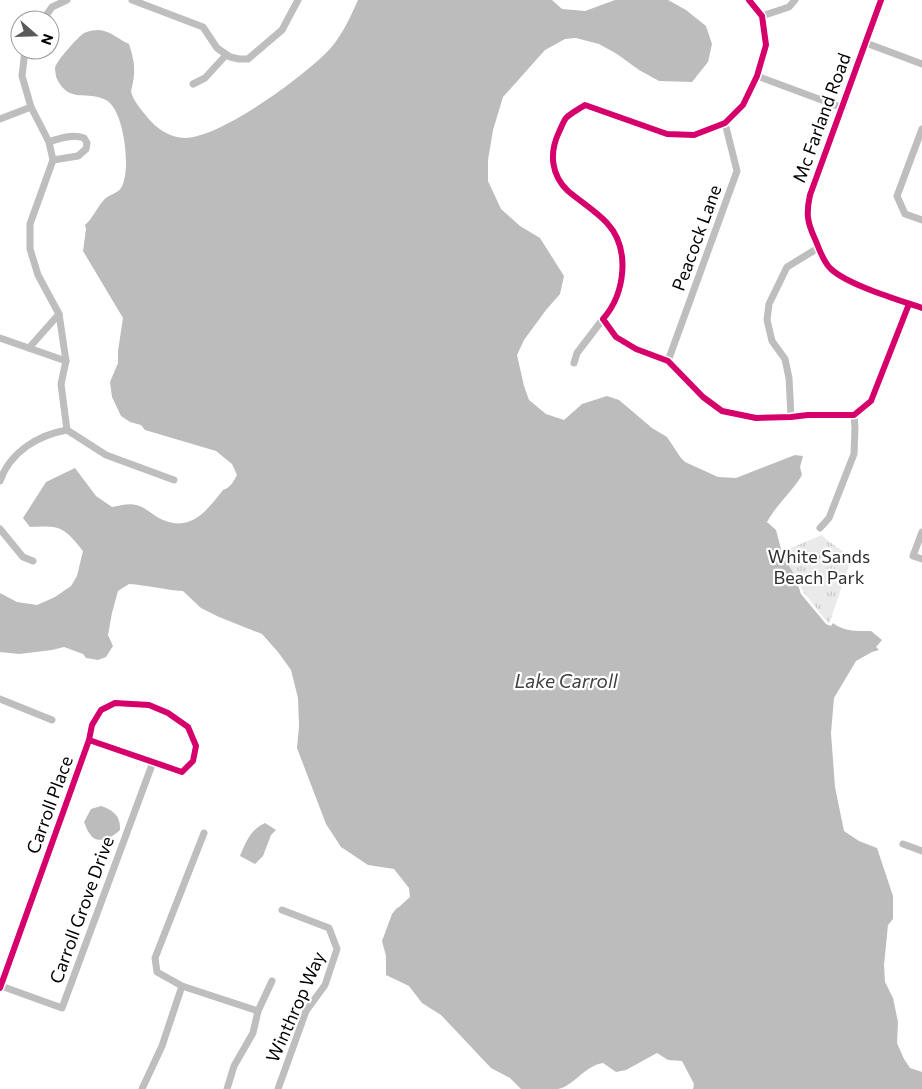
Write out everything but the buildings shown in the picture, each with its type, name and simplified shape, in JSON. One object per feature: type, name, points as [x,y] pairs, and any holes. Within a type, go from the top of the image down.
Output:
[{"type":"street","points":[[50,10],[52,7],[67,0]]},
{"type":"street","points":[[132,0],[203,27],[217,48],[226,55],[239,59],[248,59],[282,30],[298,0]]},
{"type":"street","points":[[574,363],[577,353],[608,313],[620,284],[622,261],[617,237],[607,223],[568,191],[556,178],[552,160],[554,141],[565,119],[585,105],[667,134],[694,135],[725,123],[743,106],[757,76],[766,45],[762,16],[749,0]]},
{"type":"street","points":[[762,16],[789,7],[795,0]]},
{"type":"street","name":"Mc Farland Road","points":[[881,0],[806,210],[810,228],[818,248],[830,268],[845,280],[922,308]]},
{"type":"street","points":[[866,43],[922,64]]},
{"type":"street","points":[[193,84],[205,78],[226,55]]},
{"type":"street","points":[[24,60],[22,76],[31,107],[49,142],[52,160],[30,224],[30,249],[38,275],[59,314],[66,361],[61,384],[67,430]]},
{"type":"street","points":[[757,76],[843,108]]},
{"type":"street","points":[[0,119],[31,107]]},
{"type":"street","name":"Peacock Lane","points":[[668,361],[736,172],[725,123]]},
{"type":"street","points":[[922,129],[897,196],[905,214],[922,220]]},
{"type":"street","points":[[49,142],[79,136],[84,138],[87,143],[86,149],[78,156],[52,160]]},
{"type":"street","points":[[791,417],[789,378],[785,361],[772,341],[766,320],[769,304],[787,267],[818,248]]},
{"type":"street","points":[[603,319],[616,337],[636,349],[668,361],[703,397],[722,411],[756,418],[854,415],[871,401],[910,304]]},
{"type":"street","points":[[29,348],[59,314]]},
{"type":"street","points":[[0,338],[66,361]]},
{"type":"street","points":[[820,528],[829,518],[854,454],[854,415]]},
{"type":"street","points":[[0,480],[4,470],[22,448],[54,432],[67,430],[106,455],[174,480]]},
{"type":"street","points":[[0,529],[23,557],[33,561]]},
{"type":"street","points":[[922,532],[913,556],[922,560]]},
{"type":"street","points":[[0,699],[52,720]]},
{"type":"street","name":"Carroll Place","points":[[0,987],[89,740],[92,725],[101,710],[115,703],[148,705],[168,713],[188,728],[196,746],[193,761],[182,772],[153,762]]},
{"type":"street","points":[[89,740],[153,762]]},
{"type":"street","name":"Carroll Grove Drive","points":[[0,987],[62,1008],[153,762]]},
{"type":"street","points":[[204,833],[155,958],[157,972],[182,986],[258,1012]]},
{"type":"street","points":[[903,844],[922,851]]},
{"type":"street","name":"Winthrop Way","points":[[278,1089],[306,1011],[326,985],[337,949],[329,928],[282,910]]},
{"type":"street","points":[[227,1089],[234,1066],[253,1032],[258,1012],[272,981]]},
{"type":"street","points":[[142,1089],[162,1046],[182,986]]},
{"type":"green space","name":"White Sands Beach Park","points":[[822,535],[851,560],[829,624],[804,593],[781,552]]},
{"type":"water","name":"Lake Carroll","points":[[358,0],[552,0],[562,9],[585,11],[615,0],[668,0],[686,10],[706,26],[712,44],[708,62],[692,82],[659,81],[599,44],[576,38],[565,39],[545,50],[503,97],[493,130],[488,160],[488,181],[501,209],[520,226],[540,238],[564,276],[560,294],[524,340],[517,355],[529,400],[546,414],[564,420],[582,404],[607,396],[619,400],[652,428],[667,437],[685,462],[718,477],[736,478],[795,455],[803,456],[800,467],[802,475],[767,522],[776,530],[780,550],[795,576],[801,594],[826,624],[831,626],[833,623],[851,630],[871,631],[882,640],[876,647],[879,650],[856,661],[834,698],[831,733],[835,787],[844,831],[859,841],[877,848],[893,896],[893,919],[888,925],[884,965],[885,982],[893,998],[898,1022],[897,1043],[910,1068],[922,1072],[922,1089],[693,1089],[694,1084],[682,1061],[668,1060],[657,1053],[626,1070],[616,1072],[603,1063],[596,1065],[569,1084],[558,1089],[521,1089],[510,1078],[491,1068],[441,1015],[422,1003],[409,986],[386,975],[386,956],[382,941],[392,914],[410,897],[409,888],[394,869],[368,865],[341,847],[326,824],[297,748],[299,726],[298,698],[291,670],[262,634],[201,608],[183,591],[129,584],[118,591],[108,635],[113,646],[106,657],[98,660],[86,658],[83,654],[64,647],[19,654],[0,652],[0,593],[17,602],[37,605],[55,597],[71,586],[77,576],[83,551],[71,537],[66,532],[55,527],[30,527],[23,518],[46,482],[75,468],[96,496],[112,507],[127,504],[136,505],[163,520],[182,523],[191,521],[205,511],[223,490],[232,484],[237,475],[232,464],[216,451],[145,430],[141,425],[130,422],[121,416],[112,397],[110,382],[118,363],[123,318],[83,251],[85,225],[105,199],[121,188],[124,180],[126,155],[122,127],[112,106],[106,100],[99,97],[73,94],[62,87],[57,79],[56,65],[68,49],[84,33],[99,30],[129,44],[134,68],[131,91],[135,102],[159,128],[179,138],[185,138],[218,128],[238,118],[278,92],[324,55],[335,43],[348,22]]},
{"type":"water","points":[[101,806],[109,809],[118,817],[120,830],[109,838],[101,840],[93,838],[84,822],[91,809]]},
{"type":"water","points":[[265,823],[276,830],[271,835],[263,856],[255,864],[240,856],[252,833]]},
{"type":"cycle path","points":[[749,0],[762,16],[766,45],[757,76],[743,105],[725,123],[694,135],[667,134],[585,105],[568,116],[562,125],[556,140],[553,156],[553,163],[558,178],[568,191],[607,223],[620,245],[622,258],[620,284],[616,297],[603,319],[616,337],[636,349],[668,361],[703,397],[722,411],[756,418],[854,415],[871,401],[909,304]]},
{"type":"cycle path","points":[[881,0],[810,195],[808,217],[810,227],[822,255],[831,269],[849,281],[922,308]]},
{"type":"cycle path","points":[[0,988],[89,740],[92,725],[101,710],[115,703],[149,705],[168,713],[188,727],[196,746],[193,761],[182,772],[89,740]]}]
